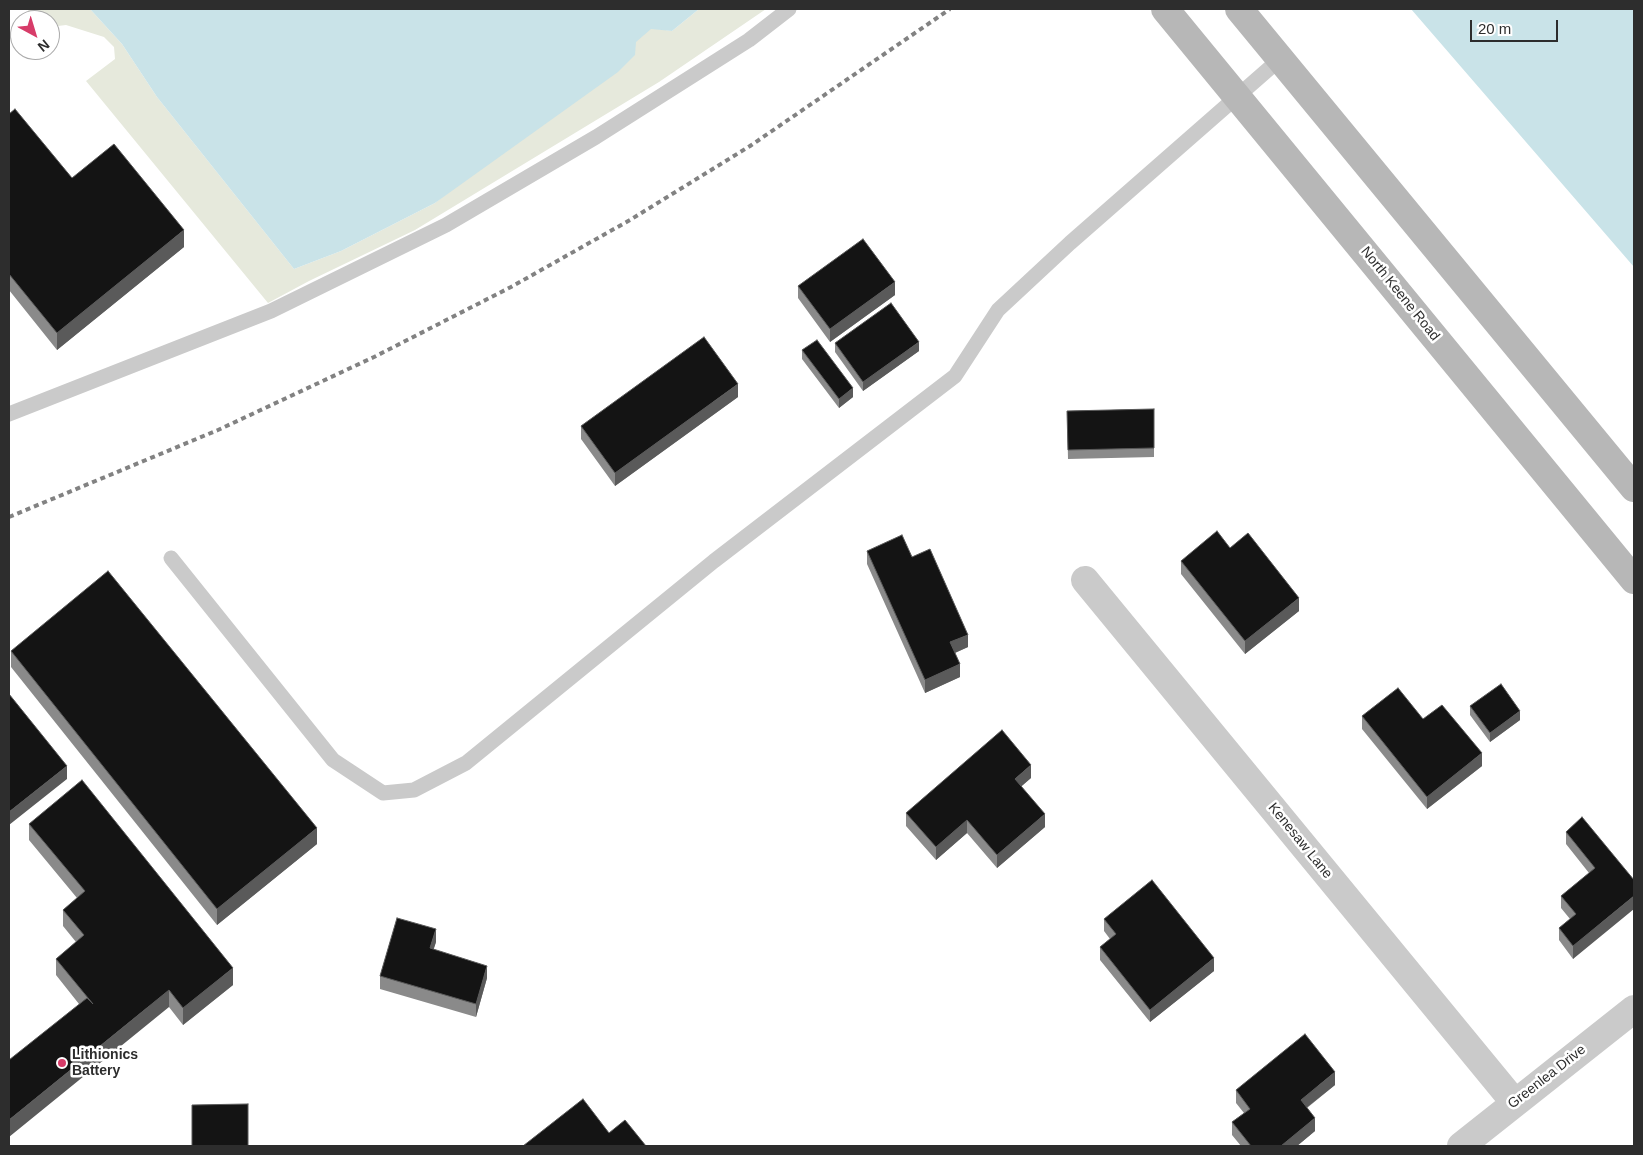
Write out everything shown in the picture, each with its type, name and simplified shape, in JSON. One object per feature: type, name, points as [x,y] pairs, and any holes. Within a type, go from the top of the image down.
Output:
[{"type":"main road","name":"North Keene Road","points":[[1165,9],[1634,580]]},
{"type":"main road","points":[[1239,9],[1634,488]]},
{"type":"street","name":"Kenesaw Lane","points":[[1085,580],[1515,1103]]},
{"type":"street","name":"Greenlea Drive","points":[[1461,1146],[1634,1008]]},
{"type":"lane","points":[[9,414],[271,310],[446,225],[596,137],[749,40],[789,9]]},
{"type":"lane","points":[[171,558],[333,760],[383,793],[414,790],[466,763],[714,561],[955,376],[998,310],[1236,96],[1280,59]]},
{"type":"shaded area","points":[[90,9],[122,44],[157,97],[294,269],[341,251],[435,203],[651,28],[672,31],[699,9],[766,9],[659,82],[415,230],[268,303],[86,81],[115,59],[114,47],[104,37],[66,25],[60,26],[60,10],[28,10]]},
{"type":"water","points":[[90,9],[699,9],[672,31],[651,29],[636,42],[635,55],[618,72],[435,203],[341,251],[294,269],[157,97],[122,44]]},
{"type":"water","points":[[1411,9],[1634,9],[1634,267]]},
{"type":"building","points":[[15,109],[72,178],[114,144],[184,230],[57,333],[9,274],[9,114]]},
{"type":"building","points":[[863,239],[895,282],[830,329],[798,286]]},
{"type":"building","points":[[891,303],[919,342],[863,382],[835,343]]},
{"type":"building","points":[[704,337],[738,384],[615,473],[581,426]]},
{"type":"building","points":[[817,340],[853,388],[839,399],[802,350]]},
{"type":"building","points":[[1154,409],[1154,448],[1068,450],[1067,411]]},
{"type":"building","points":[[1217,531],[1230,548],[1248,533],[1299,598],[1245,641],[1181,561]]},
{"type":"building","points":[[902,535],[912,557],[930,549],[968,635],[950,642],[960,664],[925,680],[867,551]]},
{"type":"building","points":[[108,571],[317,828],[217,909],[11,651]]},
{"type":"building","points":[[1501,684],[1520,711],[1490,733],[1470,706]]},
{"type":"building","points":[[1398,688],[1423,719],[1442,705],[1482,753],[1427,797],[1362,716]]},
{"type":"building","points":[[9,694],[67,766],[9,812]]},
{"type":"building","points":[[1002,730],[1031,765],[1015,779],[1045,814],[997,855],[967,820],[936,847],[906,813]]},
{"type":"building","points":[[82,780],[233,968],[183,1008],[169,990],[9,1120],[9,1060],[87,998],[93,1004],[56,959],[84,935],[63,910],[85,891],[29,824]]},
{"type":"building","points":[[1582,817],[1634,880],[1634,896],[1573,946],[1559,928],[1576,914],[1561,896],[1595,868],[1566,832]]},
{"type":"building","points":[[1152,880],[1214,958],[1150,1010],[1100,947],[1116,934],[1104,919]]},
{"type":"building","points":[[397,918],[436,929],[430,948],[487,966],[476,1004],[380,976]]},
{"type":"building","points":[[1305,1034],[1335,1072],[1301,1100],[1315,1118],[1281,1146],[1251,1146],[1232,1122],[1250,1109],[1236,1090]]},
{"type":"building","points":[[583,1099],[609,1133],[625,1120],[646,1146],[523,1146]]},
{"type":"building","points":[[248,1104],[248,1146],[192,1146],[192,1105]]},
{"type":"railway","points":[[9,517],[218,430],[374,357],[511,287],[630,220],[750,146],[950,9]]},
{"type":"place","name":"Lithionics Battery","points":[[62,1063]]}]
